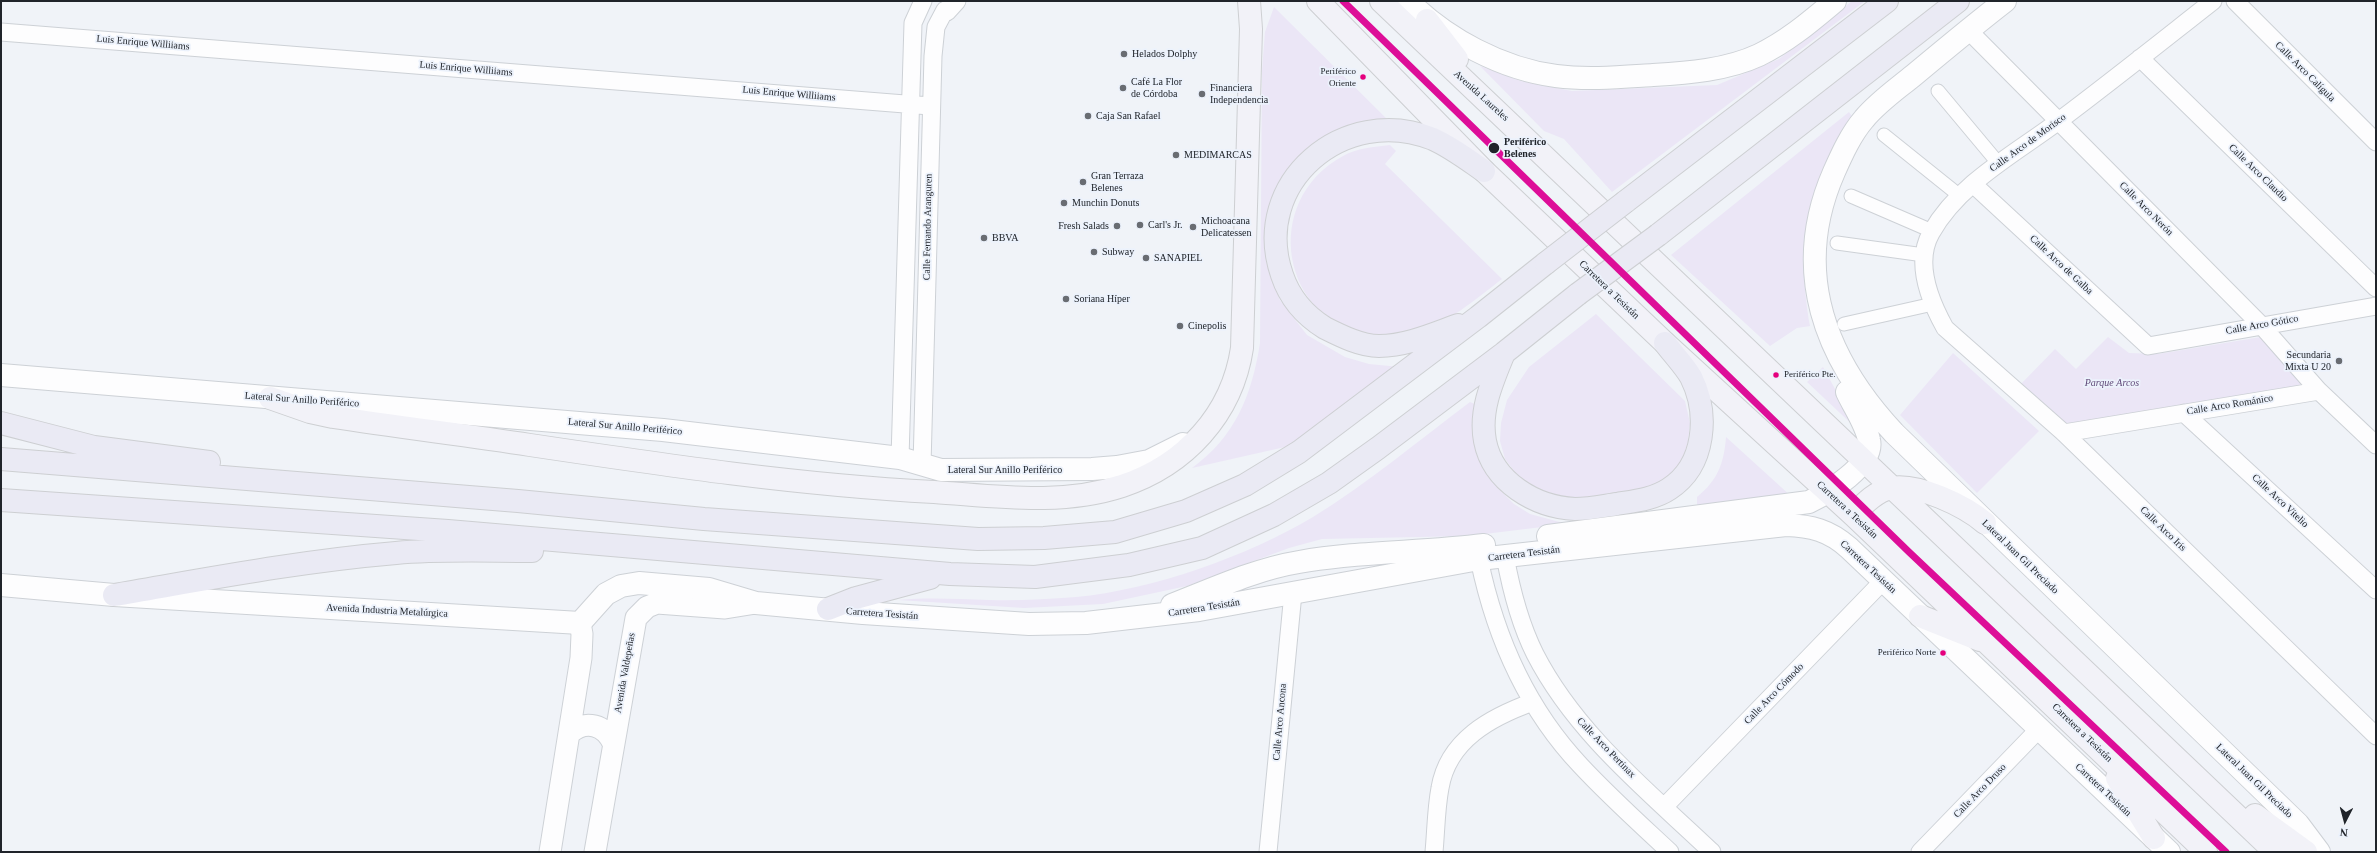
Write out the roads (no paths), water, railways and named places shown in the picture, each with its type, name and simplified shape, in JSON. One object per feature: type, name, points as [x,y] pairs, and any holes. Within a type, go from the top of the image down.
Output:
[{"type":"highway","points":[[1,459],[518,501],[704,519],[978,538],[1044,538],[1115,532],[1186,511],[1244,485],[1299,452],[1478,317],[1887,1]]},
{"type":"highway","points":[[1,500],[628,546],[950,574],[1035,577],[1129,565],[1202,548],[1274,515],[1329,483],[1504,353],[1578,294],[1658,235],[1958,1]]},
{"type":"highway","points":[[1478,317],[1412,341],[1378,346],[1342,338],[1309,318],[1288,292],[1278,263],[1275,234],[1280,206],[1292,182],[1317,153],[1340,139],[1377,130],[1409,132],[1432,139],[1484,171]]},
{"type":"highway","points":[[1504,353],[1490,388],[1485,410],[1485,440],[1489,457],[1499,472],[1518,490],[1534,499],[1558,507],[1576,509],[1655,496],[1670,488],[1691,464],[1699,448],[1703,420],[1700,401],[1690,376],[1665,343]]},
{"type":"highway","points":[[1,423],[56,439],[122,452],[518,501]]},
{"type":"highway","points":[[114,595],[252,571],[360,556],[430,551],[584,551],[628,546]]},
{"type":"highway","points":[[828,609],[856,598],[889,588],[950,574]]},
{"type":"main road","points":[[270,398],[310,412],[333,417],[732,475],[887,490],[1044,498],[1105,491],[1150,474],[1166,466],[1193,444],[1216,418],[1225,403],[1239,368],[1242,348],[1251,29],[1249,1]]},
{"type":"main road","points":[[1251,29],[1260,1]]},
{"type":"main road","points":[[1318,1],[1484,171]]},
{"type":"main road","name":"Avenida Laureles","points":[[1381,1],[1863,460]]},
{"type":"main road","points":[[1408,1],[1426,20],[1488,102]]},
{"type":"main road","points":[[1426,20],[1480,51],[1526,70],[1557,76],[1641,76],[1715,69],[1758,55],[1793,36],[1835,1]]},
{"type":"main road","name":"Lateral Juan Gil Preciado","points":[[2005,1],[1890,95],[1864,119],[1840,158],[1828,187],[1820,213],[1815,241],[1814,270],[1819,306],[1835,349],[1846,372],[1867,405],[1985,523],[2298,824],[2319,852]]},
{"type":"main road","name":"Carretera a Tesistán","points":[[1484,171],[1665,343],[1853,515],[2206,852]]},
{"type":"main road","points":[[1139,617],[1248,576],[1297,562],[1351,555],[1459,548],[1809,502],[1842,483],[1863,460],[1870,441],[1836,368],[1835,349]]},
{"type":"main road","name":"Lateral Sur Anillo Periférico","points":[[1,375],[270,398],[379,405],[663,430],[900,458],[941,470],[1092,469],[1135,465],[1163,455],[1190,439],[1225,403]]},
{"type":"main road","points":[[1863,460],[2275,852]]},
{"type":"main road","points":[[1853,515],[1864,504],[1891,488],[1921,492],[1949,500],[1973,513],[1985,523]]},
{"type":"main road","name":"Carretera Tesistán","points":[[756,603],[1029,624],[1086,622],[1199,610],[1505,556],[1786,525],[1810,526],[1840,540],[1884,580],[1920,616],[2162,845]]},
{"type":"main road","points":[[580,623],[606,594],[629,584],[650,583],[709,589],[756,603]]},
{"type":"main road","name":"Avenida Industria Metalúrgica","points":[[1,586],[114,595],[580,623]]},
{"type":"main road","points":[[1920,616],[1952,630],[1986,642]]},
{"type":"main road","points":[[2090,740],[2124,787],[2162,845]]},
{"type":"main road","points":[[2184,765],[2224,790],[2275,832],[2306,852]]},
{"type":"street","points":[[900,458],[909,104],[914,23],[923,1]]},
{"type":"street","name":"Calle Arco de Morisco","points":[[1945,328],[1933,304],[1926,283],[1924,255],[1932,232],[1947,208],[1973,184],[2059,121],[2213,1]]},
{"type":"street","name":"Calle Arco Calígula","points":[[2235,1],[2376,142]]},
{"type":"street","name":"Calle Fernando Aranguren","points":[[922,465],[930,106],[936,27],[947,5]]},
{"type":"street","name":"Calle Arco Nerón","points":[[1968,30],[2261,325],[2319,391]]},
{"type":"street","name":"Luis Enrique Williiams","points":[[1,32],[930,106]]},
{"type":"street","name":"Calle Arco Claudio","points":[[2140,58],[2376,288]]},
{"type":"street","points":[[1938,91],[1999,164]]},
{"type":"street","points":[[1884,135],[1960,196]]},
{"type":"street","name":"Calle Arco de Galba","points":[[1973,184],[2148,346]]},
{"type":"street","points":[[1851,196],[1932,232]]},
{"type":"street","points":[[1837,243],[1924,255]]},
{"type":"street","points":[[904,298],[926,298]]},
{"type":"street","points":[[1844,324],[1933,304]]},
{"type":"street","name":"Calle Arco Gótico","points":[[2148,346],[2376,306]]},
{"type":"street","name":"Calle Arco Iris","points":[[1945,328],[2064,434],[2376,736]]},
{"type":"street","points":[[2319,391],[2376,445]]},
{"type":"street","name":"Calle Arco Románico","points":[[2064,434],[2319,391]]},
{"type":"street","name":"Calle Arco Vitelio","points":[[2184,413],[2376,590]]},
{"type":"street","name":"Calle Arco Pertinax","points":[[1505,556],[1518,607],[1535,653],[1551,682],[1571,712],[1599,744],[1712,852]]},
{"type":"street","points":[[1479,560],[1492,614],[1511,663],[1533,702],[1580,765],[1670,852]]},
{"type":"street","name":"Calle Arco Cómodo","points":[[1664,807],[1884,580]]},
{"type":"street","name":"Calle Arco Ancona","points":[[1268,852],[1293,593]]},
{"type":"street","name":"Avenida Valdepeñas","points":[[595,852],[633,626],[643,610],[657,603],[725,608],[756,603]]},
{"type":"street","points":[[550,852],[582,650],[580,623]]},
{"type":"street","points":[[1434,852],[1440,787],[1450,756],[1471,735],[1500,714],[1533,702]]},
{"type":"street","points":[[570,733],[581,726],[594,726],[606,732],[613,743]]},
{"type":"street","name":"Calle Arco Druso","points":[[1920,852],[2039,729]]},
{"type":"place","name":"Helados Dolphy","points":[[1124,54]]},
{"type":"place","name":"Periférico Oriente","points":[[1363,77]]},
{"type":"place","name":"Café La Flor de Córdoba","points":[[1123,88]]},
{"type":"place","name":"Financiera Independencia","points":[[1202,94]]},
{"type":"place","name":"Caja San Rafael","points":[[1088,116]]},
{"type":"place","name":"Periférico Belenes","points":[[1494,148]]},
{"type":"place","name":"MEDIMARCAS","points":[[1176,155]]},
{"type":"place","name":"Gran Terraza Belenes","points":[[1083,182]]},
{"type":"place","name":"Munchin Donuts","points":[[1064,203]]},
{"type":"place","name":"Carl's Jr.","points":[[1140,225]]},
{"type":"place","name":"Fresh Salads","points":[[1117,226]]},
{"type":"place","name":"Michoacana Delicatessen","points":[[1193,227]]},
{"type":"place","name":"BBVA","points":[[984,238]]},
{"type":"place","name":"Subway","points":[[1094,252]]},
{"type":"place","name":"SANAPIEL","points":[[1146,258]]},
{"type":"place","name":"Soriana Híper","points":[[1066,299]]},
{"type":"place","name":"Cinepolis","points":[[1180,326]]},
{"type":"place","name":"Secundaria Mixta U 20","points":[[2339,361]]},
{"type":"place","name":"Periférico Pte.","points":[[1776,375]]},
{"type":"place","name":"Periférico Norte","points":[[1943,653]]},
{"type":"park label","name":"Parque Arcos","points":[[2112,383]]}]
